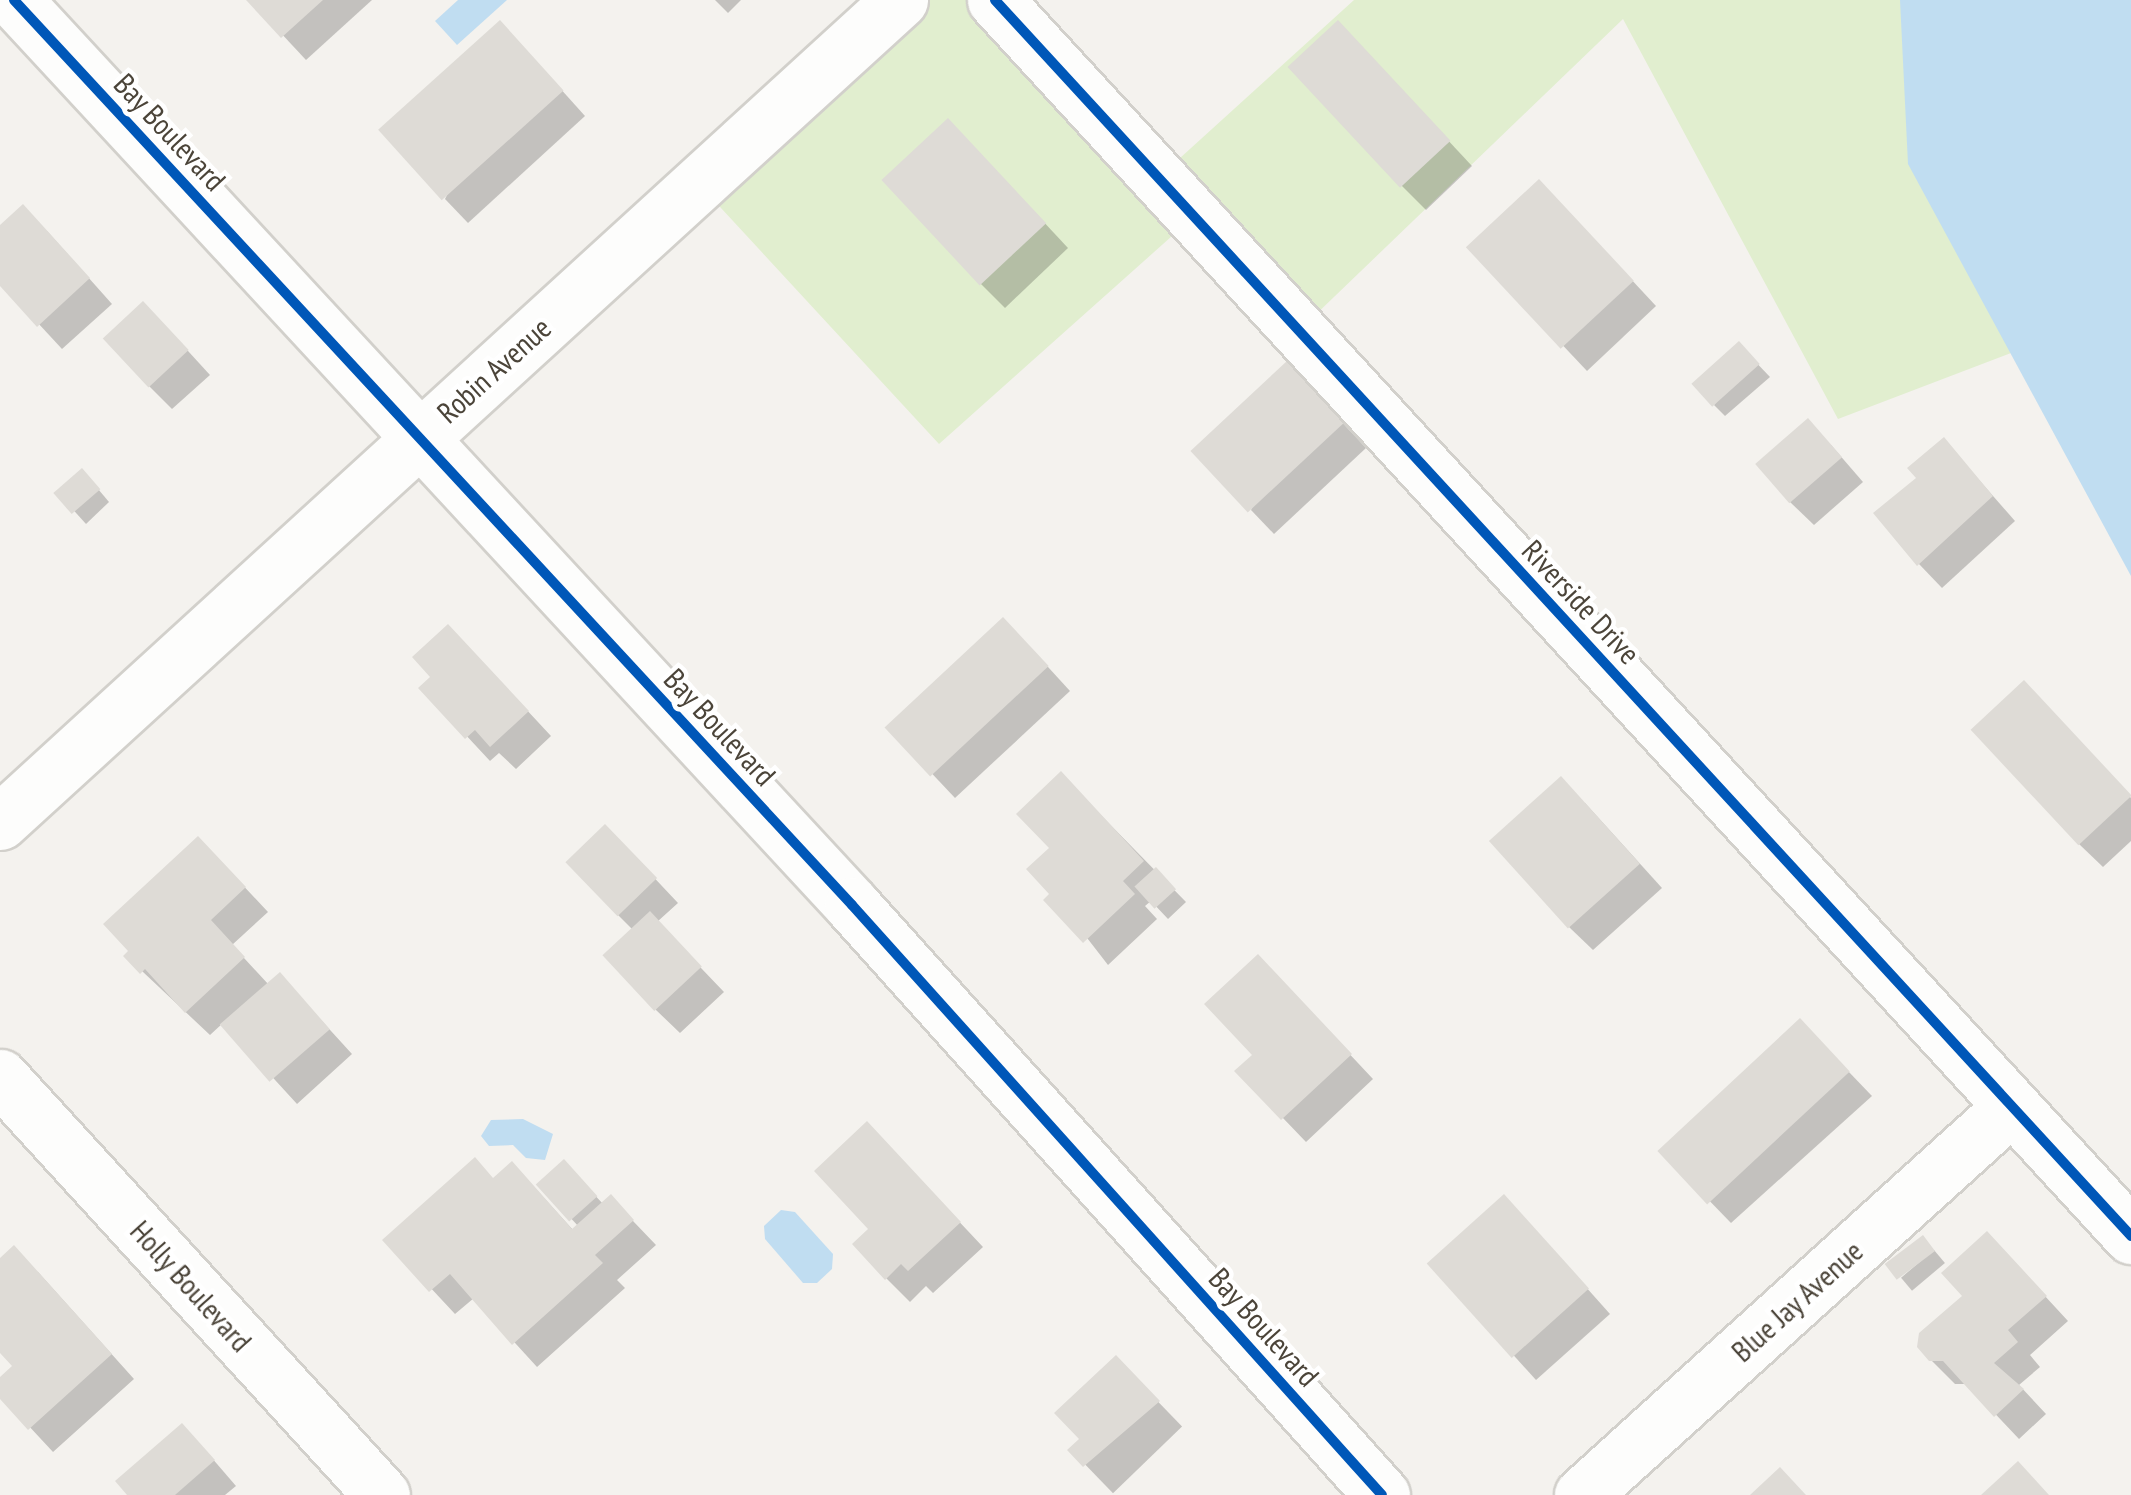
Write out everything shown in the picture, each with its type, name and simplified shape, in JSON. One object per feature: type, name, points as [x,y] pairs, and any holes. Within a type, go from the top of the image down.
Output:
[{"type":"street","name":"Bay Boulevard","points":[[14,0],[420,438],[1382,1495]]},
{"type":"street","name":"Robin Avenue","points":[[0,822],[900,0]]},
{"type":"street","name":"Riverside Drive","points":[[995,0],[2131,1236]]},
{"type":"street","name":"Holly Boulevard","points":[[0,1077],[382,1495]]},
{"type":"street","name":"Blue Jay Avenue","points":[[1582,1495],[2011,1107]]},
{"type":"green space","points":[[886,0],[1018,0],[1169,168],[1354,0],[1931,0],[2011,353],[1838,419],[1623,19],[1308,322],[1209,203],[939,444],[684,168]]},
{"type":"water","points":[[458,0],[507,0],[457,45],[435,21]]},
{"type":"water","points":[[1900,0],[2131,0],[2131,576],[1908,164]]},
{"type":"water","points":[[523,1119],[553,1134],[545,1160],[526,1158],[513,1145],[489,1146],[481,1136],[491,1120]]},
{"type":"water","points":[[781,1210],[795,1212],[833,1254],[832,1269],[817,1283],[803,1283],[765,1239],[764,1226]]},
{"type":"building","points":[[246,0],[323,0],[281,38]]},
{"type":"building","points":[[500,20],[564,91],[442,200],[378,130]]},
{"type":"building","points":[[1338,20],[1451,141],[1400,188],[1288,67]]},
{"type":"building","points":[[948,118],[1046,223],[980,285],[881,180]]},
{"type":"building","points":[[1539,179],[1634,281],[1561,349],[1466,247]]},
{"type":"building","points":[[23,204],[90,278],[37,327],[0,286],[0,225]]},
{"type":"building","points":[[143,301],[189,350],[148,388],[103,339]]},
{"type":"building","points":[[1739,341],[1760,364],[1712,407],[1691,384]]},
{"type":"building","points":[[1287,361],[1344,422],[1248,512],[1190,451]]},
{"type":"building","points":[[1808,418],[1842,457],[1789,503],[1755,464]]},
{"type":"building","points":[[1944,437],[1993,496],[1917,566],[1873,513],[1916,478],[1907,468]]},
{"type":"building","points":[[82,468],[100,489],[72,514],[53,493]]},
{"type":"building","points":[[1003,617],[1049,666],[930,776],[885,727]]},
{"type":"building","points":[[448,624],[529,711],[490,747],[475,730],[465,739],[418,688],[430,677],[412,657]]},
{"type":"building","points":[[2024,680],[2131,795],[2078,845],[1971,730]]},
{"type":"building","points":[[1061,771],[1144,861],[1123,881],[1135,894],[1083,943],[1043,900],[1049,894],[1026,869],[1049,848],[1016,814]]},
{"type":"building","points":[[1561,776],[1640,864],[1568,929],[1489,841]]},
{"type":"building","points":[[605,824],[657,878],[618,916],[565,862]]},
{"type":"building","points":[[198,836],[246,887],[211,920],[245,957],[185,1013],[145,969],[140,974],[123,956],[128,951],[103,924]]},
{"type":"building","points":[[1156,867],[1176,889],[1155,909],[1134,886]]},
{"type":"building","points":[[650,911],[702,967],[654,1011],[602,955]]},
{"type":"building","points":[[1258,954],[1352,1054],[1281,1120],[1234,1071],[1252,1055],[1204,1004]]},
{"type":"building","points":[[280,972],[330,1029],[269,1082],[220,1024]]},
{"type":"building","points":[[1800,1018],[1850,1071],[1707,1204],[1657,1151]]},
{"type":"building","points":[[867,1121],[961,1222],[908,1271],[901,1264],[885,1280],[852,1244],[868,1229],[814,1171]]},
{"type":"building","points":[[475,1157],[493,1178],[512,1161],[572,1229],[611,1194],[634,1220],[595,1255],[603,1263],[512,1345],[450,1274],[429,1292],[382,1240]]},
{"type":"building","points":[[564,1159],[597,1196],[569,1222],[536,1184]]},
{"type":"building","points":[[1504,1194],[1589,1288],[1512,1358],[1427,1264]]},
{"type":"building","points":[[1987,1231],[2047,1296],[2008,1330],[2018,1342],[1994,1363],[2024,1389],[1994,1417],[1943,1361],[1929,1361],[1917,1347],[1919,1333],[1962,1296],[1941,1273]]},
{"type":"building","points":[[1923,1235],[1935,1251],[1897,1280],[1885,1264]]},
{"type":"building","points":[[14,1245],[112,1354],[28,1430],[0,1399],[0,1377],[12,1366],[0,1353],[0,1258]]},
{"type":"building","points":[[1116,1355],[1160,1401],[1083,1467],[1067,1450],[1079,1439],[1054,1413]]},
{"type":"building","points":[[182,1423],[215,1460],[175,1495],[127,1495],[115,1481]]},
{"type":"building","points":[[2018,1461],[2049,1495],[1981,1495]]},
{"type":"building","points":[[1780,1467],[1806,1495],[1750,1495]]},
{"type":"cycle path","points":[[14,0],[852,905],[1382,1495]]},
{"type":"cycle path","points":[[995,0],[2131,1236]]}]
